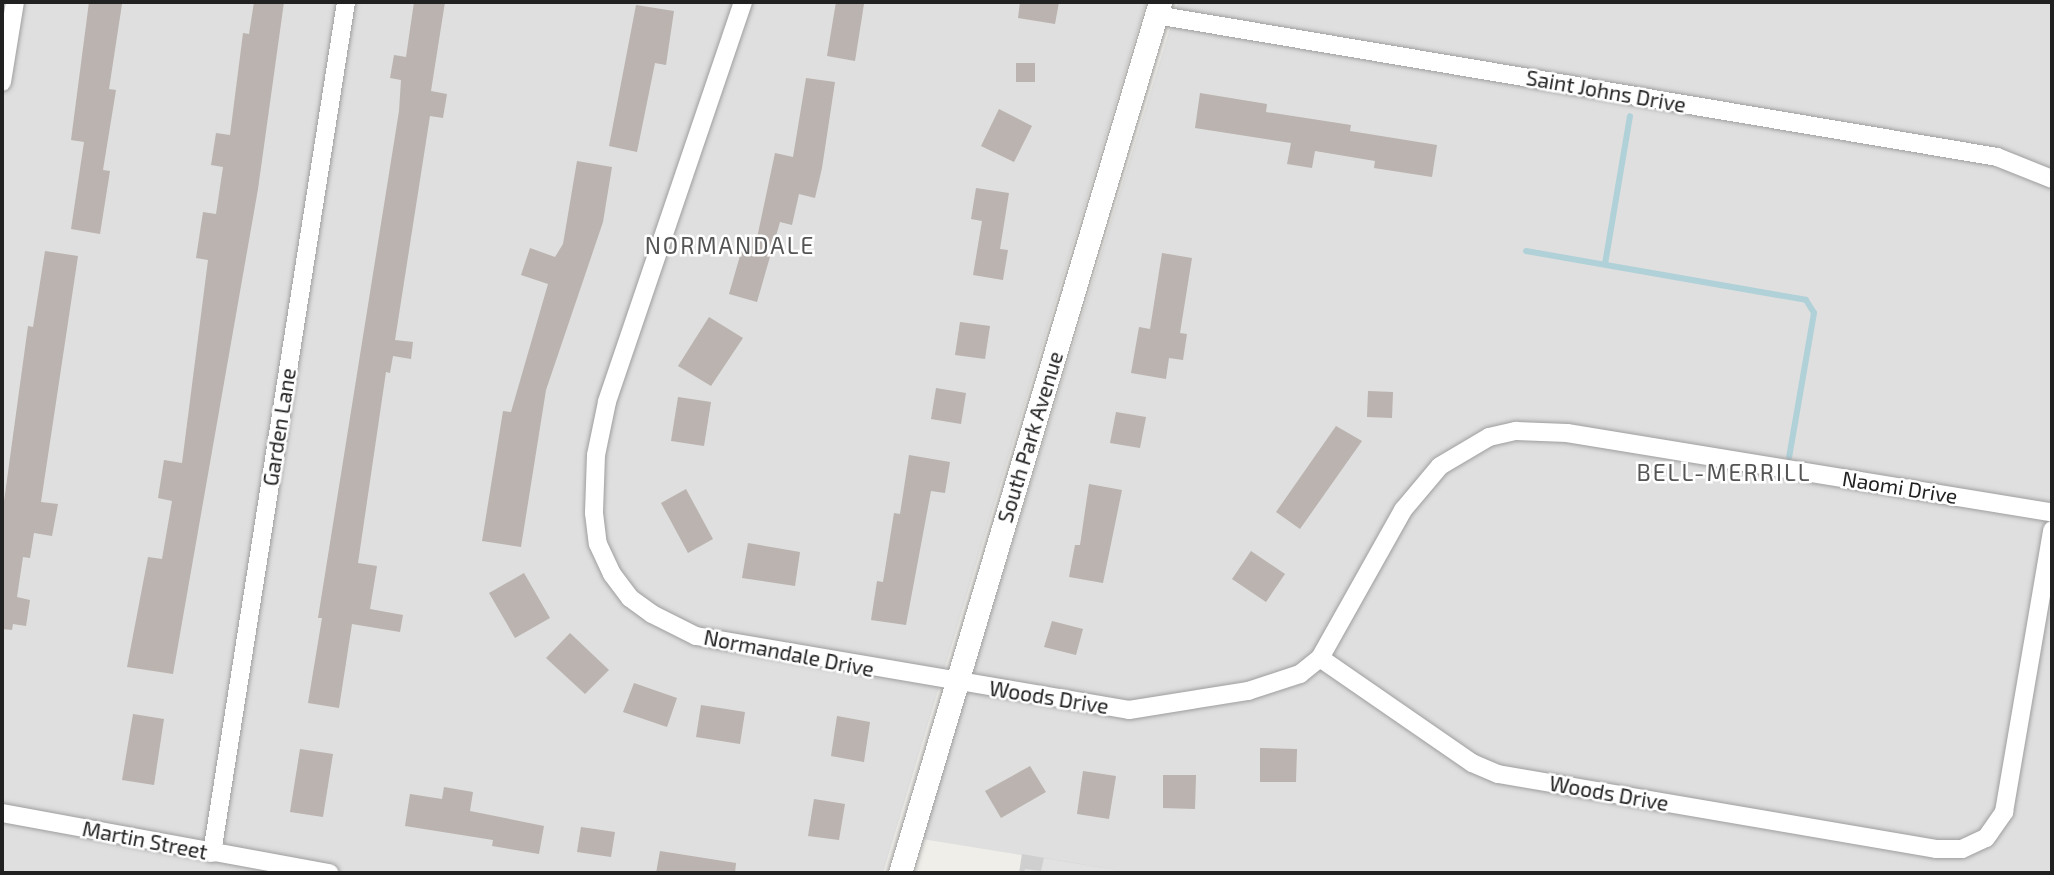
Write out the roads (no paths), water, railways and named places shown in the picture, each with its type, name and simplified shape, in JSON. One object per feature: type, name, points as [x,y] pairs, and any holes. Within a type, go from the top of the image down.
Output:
[{"type":"street","points":[[2,82],[15,2]]},
{"type":"street","name":"Garden Lane","points":[[212,853],[346,2]]},
{"type":"street","name":"Normandale Drive","points":[[743,2],[607,401],[596,455],[598,544],[630,598],[652,614],[696,636],[957,683]]},
{"type":"street","name":"South Park Avenue","points":[[900,873],[1158,8]]},
{"type":"street","name":"Saint Johns Drive","points":[[1158,8],[1997,157],[2052,179]]},
{"type":"street","name":"Naomi Drive","points":[[1320,658],[1403,510],[1423,485],[1463,450],[1516,431],[1567,433],[2052,512]]},
{"type":"street","name":"Woods Drive","points":[[957,683],[1150,710],[1248,691],[1300,674],[1320,658],[1472,763],[1498,774],[1936,849],[1962,849],[1986,838],[2004,812],[2052,530]]},
{"type":"street","name":"Martin Street","points":[[2,813],[330,873]]},
{"type":"waterway","points":[[1605,264],[1630,116]]},
{"type":"waterway","points":[[1526,251],[1806,300],[1814,313],[1789,457]]},
{"type":"district","name":"NORMANDALE","points":[[730,245]]},
{"type":"district","name":"BELL-MERRILL","points":[[1724,472]]}]
